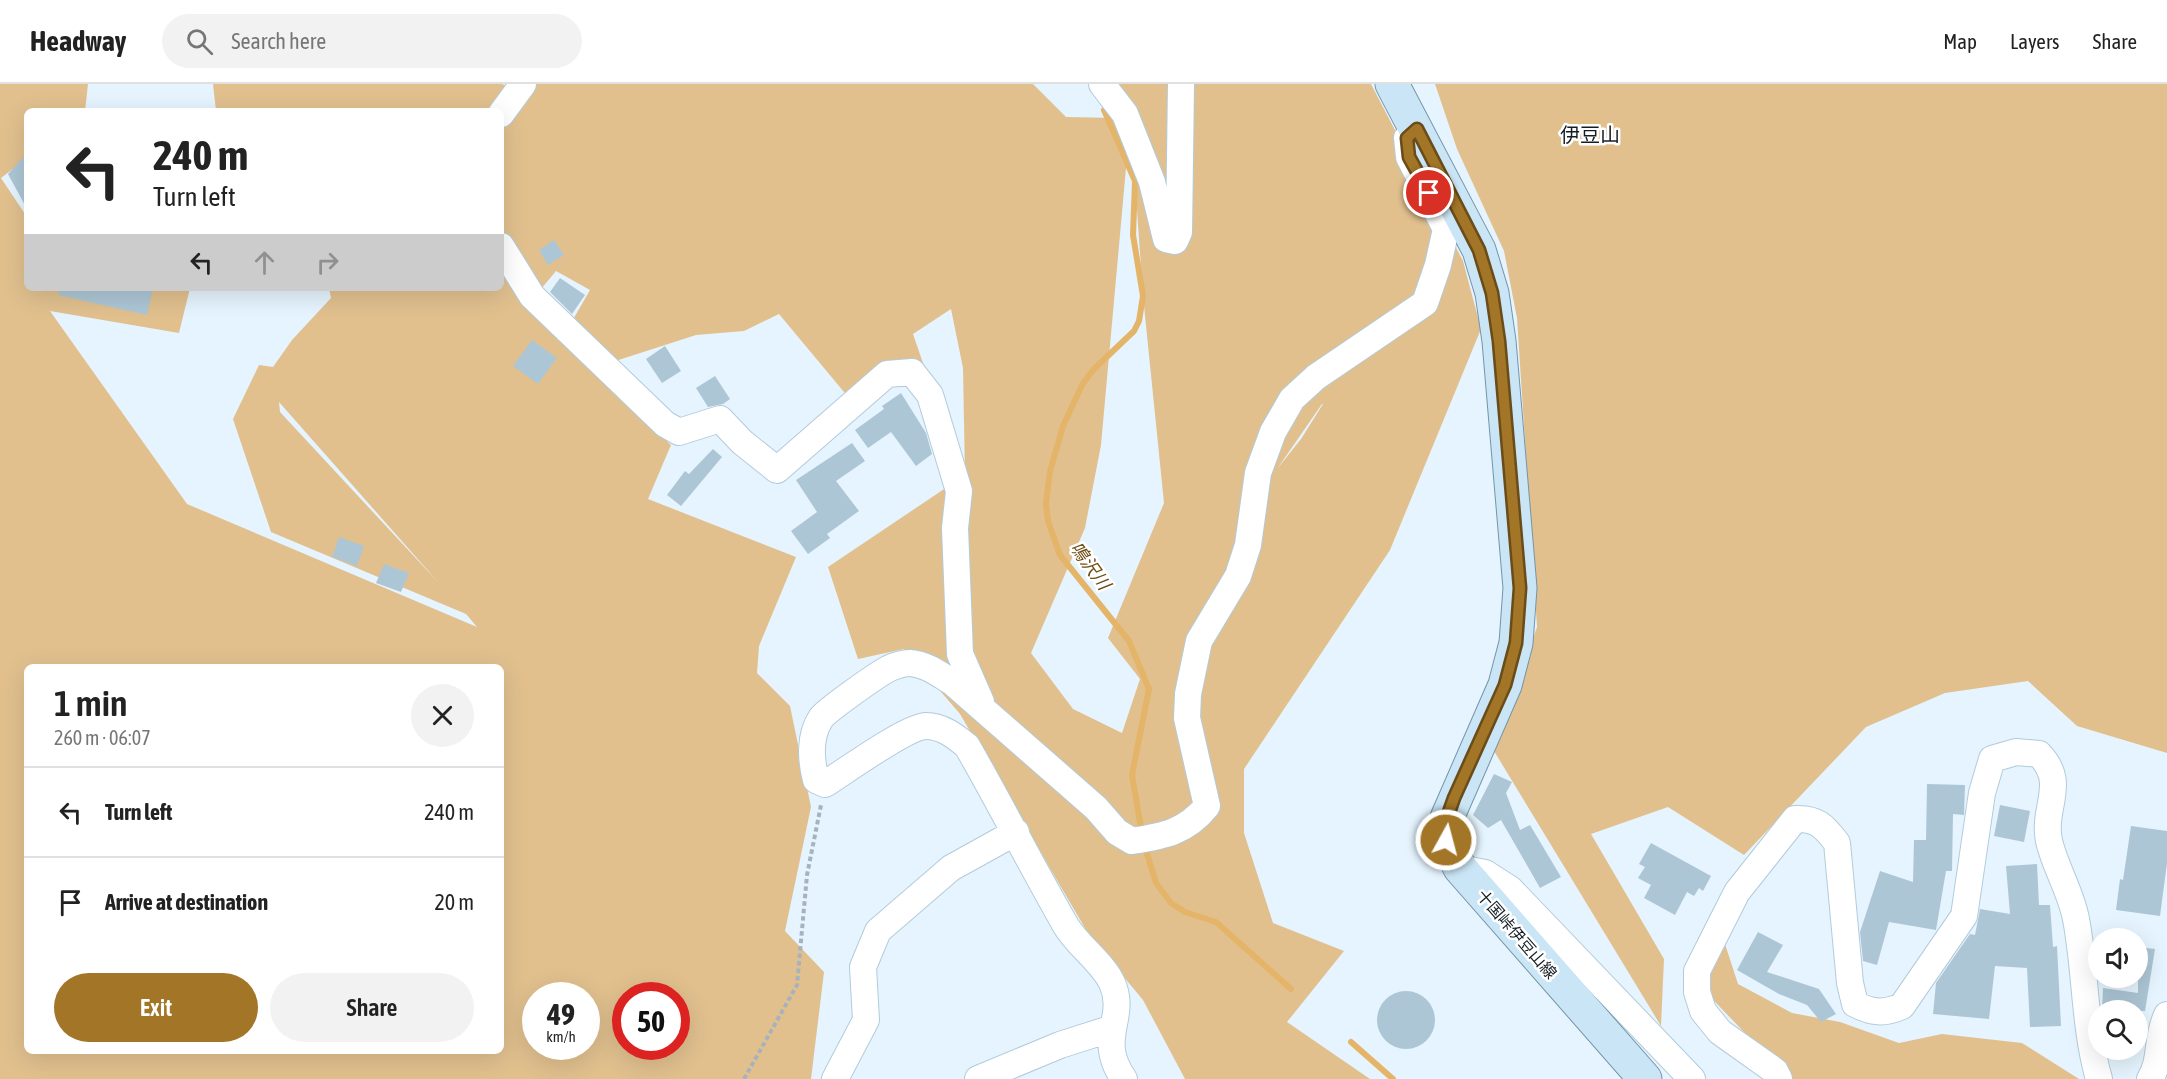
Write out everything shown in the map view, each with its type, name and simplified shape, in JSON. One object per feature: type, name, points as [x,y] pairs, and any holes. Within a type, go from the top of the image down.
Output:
[{"type":"main road","name":"十国峠伊豆山線","points":[[1392,84],[1479,250],[1492,293],[1499,341],[1520,588],[1516,643],[1505,685],[1447,818],[1446,840],[1460,868],[1644,1079]]},
{"type":"street","points":[[504,110],[523,84]]},
{"type":"street","points":[[1102,84],[1125,114],[1152,182],[1166,239],[1175,241],[1179,232],[1181,84]]},
{"type":"street","points":[[1124,1079],[1114,1065],[1109,1042],[1116,1012],[1112,983],[1068,928],[1017,832],[967,746],[946,730],[925,726],[902,736],[825,784],[816,780],[812,762],[814,734],[822,717],[888,669],[908,663],[928,668],[952,682],[1096,808],[1117,832],[1132,841],[1179,830],[1195,821],[1207,806],[1187,718],[1188,693],[1199,641],[1238,576],[1248,545],[1258,473],[1273,432],[1292,399],[1316,377],[1425,303],[1438,265],[1446,229],[1409,157],[1407,138],[1417,129]]},
{"type":"street","points":[[504,251],[532,296],[664,424],[679,432],[720,419],[742,442],[777,470],[887,374],[912,372],[930,395],[959,491],[955,528],[960,654],[984,708]]},
{"type":"street","points":[[1779,1079],[1775,1071],[1720,1032],[1703,1011],[1696,992],[1696,971],[1737,892],[1795,819],[1811,818],[1826,829],[1837,843],[1850,983],[1855,1004],[1869,1011],[1887,1012],[1902,1006],[1964,916],[1982,793],[1992,759],[2016,752],[2039,754],[2051,766],[2054,782],[2049,840],[2076,918],[2086,1007],[2099,1079]]},
{"type":"street","points":[[835,1079],[866,1020],[862,967],[878,931],[951,868],[1017,832]]},
{"type":"street","points":[[1460,868],[1485,873],[1510,889],[1692,1079]]},
{"type":"street","points":[[2150,1079],[2157,1067],[2158,1038],[2167,1015]]},
{"type":"street","points":[[978,1079],[1060,1045],[1113,1028]]},
{"type":"path","points":[[744,1079],[797,985],[807,876],[825,784]]},
{"type":"shaded area","points":[[0,84],[88,84],[85,108],[24,108],[24,160],[1,178],[24,212],[24,291],[189,291],[179,333],[50,311],[187,504],[477,627],[466,614],[271,532],[233,419],[259,365],[273,367],[292,340],[331,298],[330,291],[504,291],[504,267],[563,337],[590,290],[556,271],[541,289],[504,253],[504,118],[526,84],[1033,84],[1066,117],[1118,118],[1127,157],[1101,445],[1085,528],[1031,653],[1073,709],[1122,733],[1140,679],[1108,638],[1164,503],[1143,296],[1135,181],[1152,146],[1118,84],[1371,84],[1463,261],[1481,329],[1390,550],[1244,769],[1244,833],[1273,923],[1344,951],[1287,1022],[1370,1079],[1185,1079],[1143,1000],[1089,935],[960,714],[904,649],[858,659],[828,567],[965,475],[963,368],[951,309],[913,334],[925,369],[854,404],[779,314],[744,331],[696,335],[603,365],[564,339],[591,371],[671,445],[648,499],[796,557],[759,646],[757,673],[790,706],[811,807],[785,931],[824,972],[811,1079],[0,1079]],"holes":[[[279,402],[438,582],[280,412]],[[1323,404],[1301,439],[1277,469]]]},
{"type":"shaded area","points":[[213,84],[502,84],[507,86],[491,108],[216,108]]},
{"type":"shaded area","points":[[1435,84],[2167,84],[2167,753],[2077,726],[2028,681],[1945,693],[1866,727],[1744,855],[1668,807],[1591,834],[1664,959],[1661,1026],[1494,751],[1537,627],[1517,318],[1504,251],[1457,149]]},
{"type":"shaded area","points":[[1725,944],[1738,984],[1792,1013],[1840,1022],[1899,1043],[1942,1034],[2022,1043],[2079,1079],[1789,1079],[1696,982]]},
{"type":"building","points":[[24,156],[24,203],[8,174]]},
{"type":"building","points":[[554,240],[564,255],[548,265],[539,250]]},
{"type":"building","points":[[560,278],[585,295],[572,314],[550,292]]},
{"type":"building","points":[[59,291],[152,291],[147,315],[58,295]]},
{"type":"building","points":[[532,340],[557,358],[538,384],[513,366]]},
{"type":"building","points":[[665,346],[681,371],[662,383],[646,359]]},
{"type":"building","points":[[715,376],[730,399],[723,404],[708,407],[696,388]]},
{"type":"building","points":[[901,393],[926,433],[932,454],[916,466],[891,432],[868,448],[855,430],[884,409],[882,406]]},
{"type":"building","points":[[852,443],[865,461],[836,481],[859,511],[827,534],[830,538],[808,554],[791,531],[817,512],[796,480]]},
{"type":"building","points":[[713,449],[722,457],[681,506],[667,495],[685,471],[689,474]]},
{"type":"building","points":[[339,537],[364,546],[357,566],[332,557]]},
{"type":"building","points":[[384,564],[409,573],[401,592],[376,583]]},
{"type":"building","points":[[1494,774],[1512,782],[1506,793],[1520,830],[1530,825],[1561,877],[1540,888],[1501,820],[1488,828],[1473,815]]},
{"type":"building","points":[[1927,784],[1965,785],[1964,815],[1953,814],[1952,871],[1946,871],[1936,930],[1889,922],[1877,965],[1863,961],[1860,932],[1880,871],[1913,882],[1914,840],[1926,840]]},
{"type":"building","points":[[2000,805],[2030,811],[2024,842],[1994,836]]},
{"type":"building","points":[[2131,826],[2167,831],[2167,863],[2160,916],[2116,910]]},
{"type":"building","points":[[1651,843],[1711,876],[1703,891],[1699,888],[1694,896],[1687,892],[1675,915],[1644,898],[1651,885],[1638,878],[1645,867],[1639,864]]},
{"type":"building","points":[[2037,864],[2039,905],[2050,905],[2053,947],[2057,946],[2061,1026],[2030,1027],[2027,968],[1995,966],[1989,1019],[1933,1014],[1936,983],[1970,934],[1975,935],[1980,909],[2010,914],[2006,866]]},
{"type":"building","points":[[1758,932],[1783,945],[1767,972],[1819,989],[1836,1014],[1821,1022],[1807,1005],[1779,994],[1737,970]]},
{"type":"building","points":[[2148,948],[2155,949],[2147,1000],[2102,1000],[2103,988],[2138,993],[2138,988],[2148,988]]},
{"type":"building","points":[[1406,991],[1417,993],[1427,999],[1433,1009],[1435,1020],[1433,1031],[1427,1041],[1417,1047],[1406,1049],[1395,1047],[1385,1041],[1379,1031],[1377,1020],[1379,1009],[1385,999],[1395,993]]},
{"type":"waterway","name":"鳴沢川","points":[[1104,110],[1135,181],[1133,235],[1143,296],[1139,321],[1134,331],[1093,370],[1082,385],[1063,426],[1050,471],[1046,503],[1048,521],[1060,555],[1129,641],[1149,689],[1132,775],[1142,834]]},
{"type":"waterway","name":"鳴沢川","points":[[1144,844],[1156,883],[1171,903],[1185,912],[1216,922],[1291,989]]},
{"type":"waterway","name":"鳴沢川","points":[[1351,1042],[1393,1079]]},
{"type":"district","name":"伊豆山","points":[[1590,135]]},
{"type":"route","points":[[1429,193],[1409,157],[1407,138],[1417,129],[1479,250],[1492,293],[1499,341],[1520,588],[1516,643],[1505,685],[1454,798],[1447,818],[1446,840]]}]
